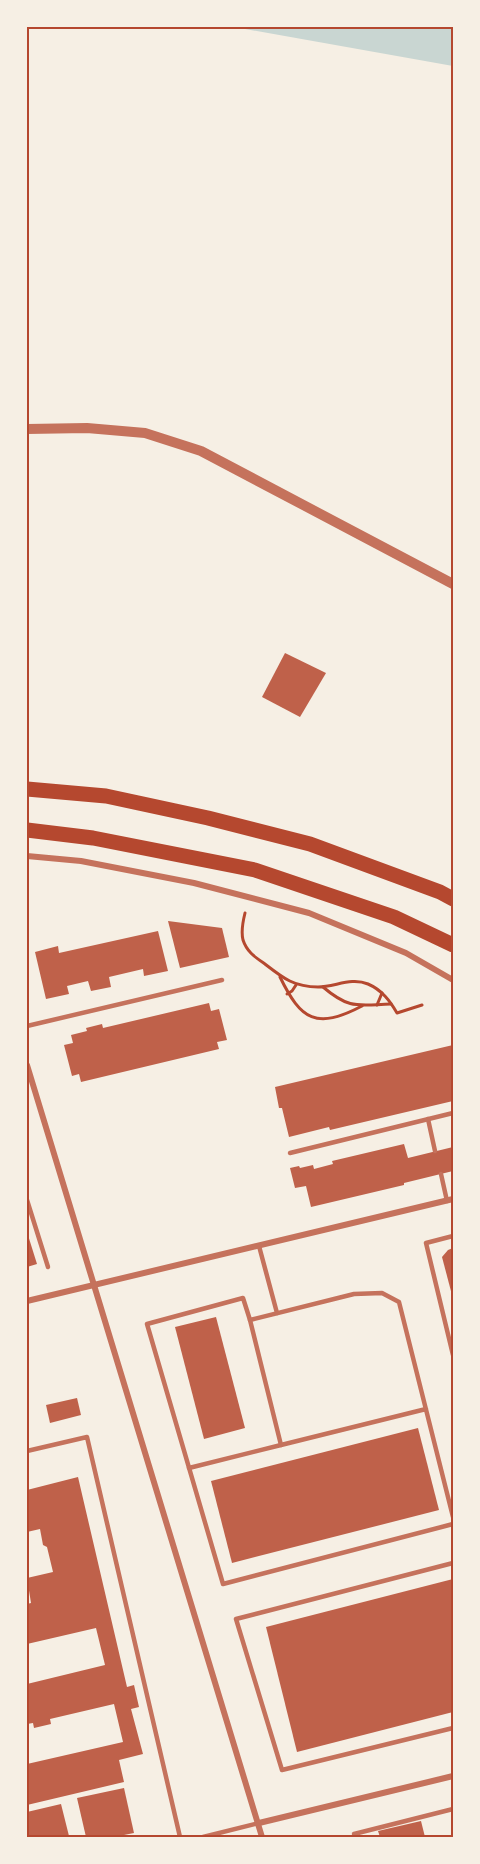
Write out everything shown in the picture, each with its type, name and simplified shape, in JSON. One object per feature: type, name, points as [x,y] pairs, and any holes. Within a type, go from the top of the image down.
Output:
[{"type":"main road","points":[[27,789],[106,796],[208,818],[310,844],[440,892],[453,899]]},
{"type":"main road","points":[[27,830],[93,838],[255,870],[394,917],[453,945]]},
{"type":"street","points":[[27,429],[87,428],[145,433],[201,450],[453,584]]},
{"type":"street","points":[[27,855],[81,861],[194,883],[309,913],[406,953],[453,980]]},
{"type":"street","points":[[27,1065],[262,1837]]},
{"type":"street","points":[[27,1301],[450,1200]]},
{"type":"street","points":[[258,1823],[453,1776]]},
{"type":"lane","points":[[27,1026],[222,980]]},
{"type":"lane","points":[[290,1153],[453,1113]]},
{"type":"lane","points":[[428,1119],[435,1151]]},
{"type":"lane","points":[[441,1174],[450,1200]]},
{"type":"lane","points":[[27,1200],[48,1267]]},
{"type":"lane","points":[[453,1236],[426,1243],[453,1355]]},
{"type":"lane","points":[[259,1246],[277,1313]]},
{"type":"lane","points":[[250,1320],[354,1294],[382,1293],[399,1302],[453,1516]]},
{"type":"lane","points":[[281,1445],[243,1298],[147,1324],[223,1584],[453,1524]]},
{"type":"lane","points":[[189,1468],[426,1409]]},
{"type":"lane","points":[[27,1451],[87,1437],[180,1837]]},
{"type":"lane","points":[[453,1563],[236,1619],[282,1770],[453,1728]]},
{"type":"lane","points":[[355,1837],[354,1834],[453,1809]]},
{"type":"lane","points":[[203,1837],[258,1823]]},
{"type":"path","points":[[245,913],[243,939],[249,953],[279,976],[297,985],[322,987],[349,981],[367,984],[382,993],[397,1013],[422,1005]]},
{"type":"path","points":[[279,976],[292,1001],[305,1016],[321,1018],[345,1013],[362,1006]]},
{"type":"path","points":[[287,993],[297,985]]},
{"type":"path","points":[[322,987],[345,1004],[362,1006],[392,1004]]},
{"type":"path","points":[[377,1005],[382,993]]},
{"type":"path","points":[[345,1004],[342,1009],[345,1013]]},
{"type":"shaded area","points":[[234,27],[453,27],[453,66]]},
{"type":"building","points":[[285,653],[326,673],[300,717],[262,697]]},
{"type":"building","points":[[168,921],[222,928],[229,957],[180,968]]},
{"type":"building","points":[[158,931],[168,971],[144,976],[143,969],[109,977],[111,987],[91,991],[88,981],[67,986],[69,994],[46,999],[35,952],[58,946],[59,953]]},
{"type":"building","points":[[209,1003],[211,1011],[219,1009],[227,1040],[217,1042],[219,1049],[81,1082],[79,1074],[72,1076],[64,1045],[73,1043],[71,1035],[102,1024],[103,1028]]},
{"type":"building","points":[[453,1045],[453,1101],[330,1130],[329,1127],[289,1137],[282,1108],[279,1108],[275,1087]]},
{"type":"building","points":[[404,1144],[408,1158],[453,1147],[453,1171],[311,1207],[306,1186],[295,1188],[290,1168],[313,1165],[314,1169],[333,1164],[332,1161]]},
{"type":"building","points":[[27,1232],[37,1264],[27,1267]]},
{"type":"building","points":[[453,1248],[453,1295],[452,1295],[442,1257]]},
{"type":"building","points":[[216,1317],[245,1428],[204,1439],[175,1327]]},
{"type":"building","points":[[77,1398],[81,1415],[50,1423],[46,1405]]},
{"type":"building","points":[[418,1428],[439,1510],[232,1563],[211,1481]]},
{"type":"building","points":[[78,1477],[127,1687],[134,1685],[139,1707],[131,1709],[143,1754],[119,1760],[124,1782],[27,1805],[27,1764],[123,1742],[114,1704],[50,1719],[51,1724],[34,1728],[33,1723],[27,1724],[27,1684],[105,1665],[96,1628],[27,1644],[27,1604],[31,1603],[27,1578],[53,1572],[40,1529],[27,1532],[27,1490]]},
{"type":"building","points":[[453,1579],[453,1712],[297,1752],[266,1627]]},
{"type":"building","points":[[124,1788],[134,1833],[114,1837],[86,1837],[77,1798]]},
{"type":"building","points":[[61,1804],[69,1836],[27,1837],[27,1812]]},
{"type":"building","points":[[421,1821],[425,1837],[380,1837],[378,1831]]}]
